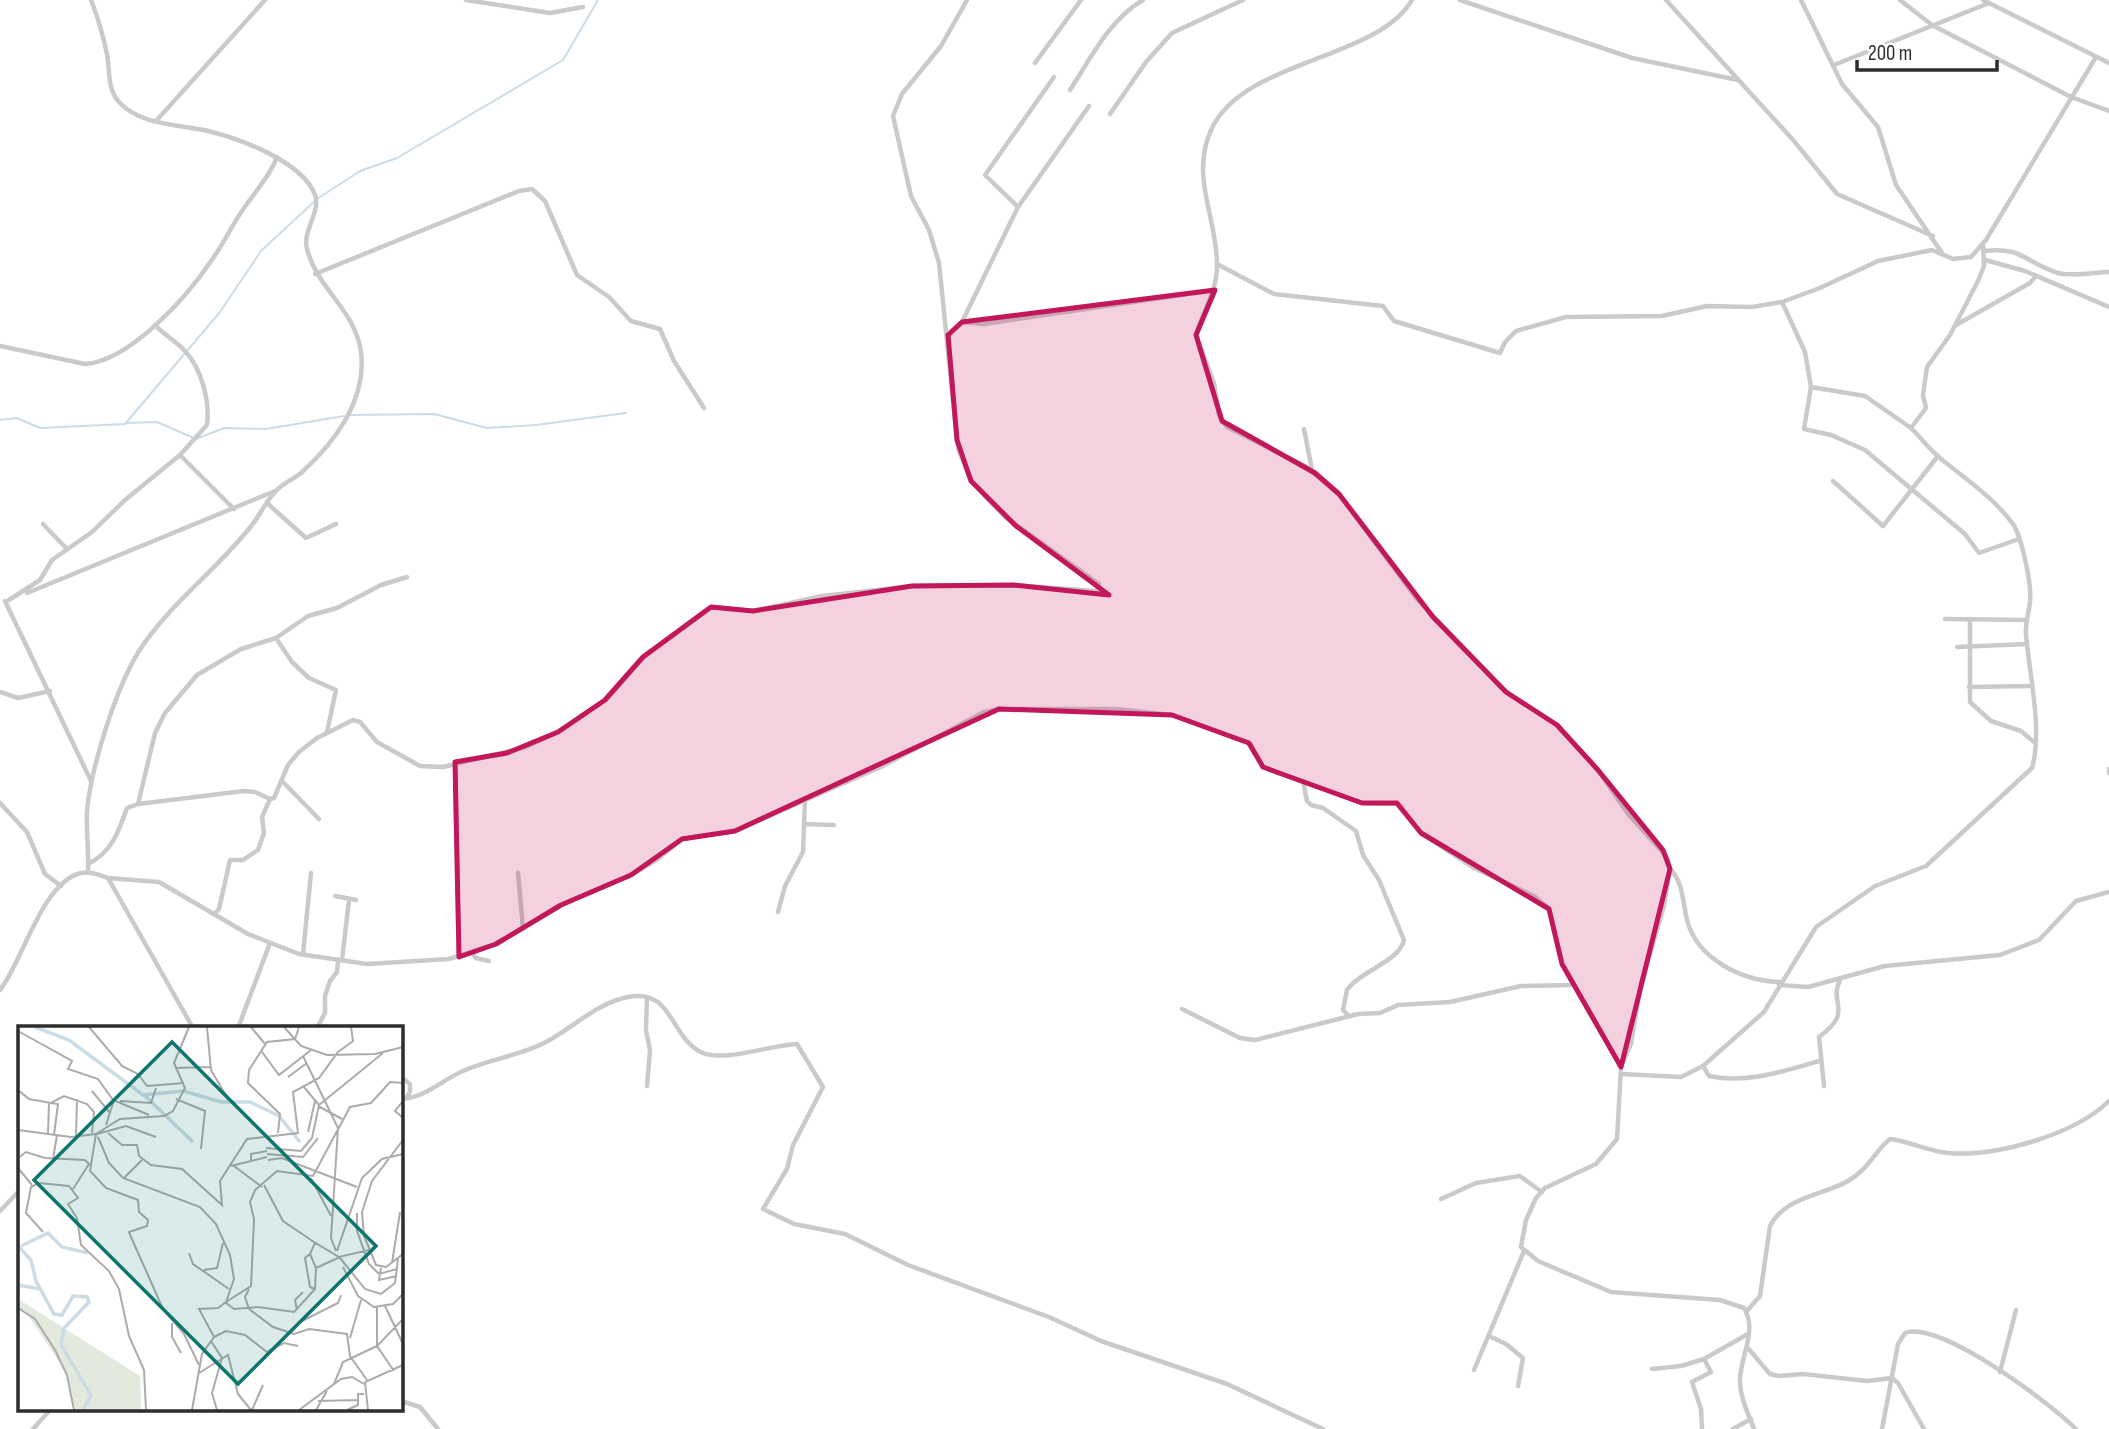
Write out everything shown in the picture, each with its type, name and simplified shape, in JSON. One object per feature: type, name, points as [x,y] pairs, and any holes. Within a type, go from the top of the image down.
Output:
[{"type":"street","points":[[5,601],[275,491],[300,474],[341,429],[350,415],[359,386],[361,352],[353,324],[340,302],[315,274],[306,238],[317,199],[305,176],[276,157],[211,132],[155,122],[131,113],[117,100],[109,80],[100,24],[91,0]]},
{"type":"street","points":[[155,122],[265,0]]},
{"type":"street","points":[[466,0],[550,13],[583,7]]},
{"type":"street","points":[[215,913],[219,909],[230,860],[243,860],[258,850],[264,833],[262,817],[270,799],[277,795],[293,758],[326,733],[356,720],[377,743],[420,766],[443,767],[455,762],[507,753],[558,732],[605,700],[643,657],[711,607],[754,611],[822,596],[912,586],[1014,585],[1097,591],[1099,583],[1092,576],[1069,565],[1028,536],[971,481],[957,440],[948,335],[943,325],[939,263],[929,230],[911,196],[893,116],[902,94],[941,46],[967,0]]},
{"type":"street","points":[[1035,62],[1081,0]]},
{"type":"street","points":[[1070,90],[1109,31],[1132,6],[1143,0]]},
{"type":"street","points":[[1110,114],[1166,38],[1243,0]]},
{"type":"street","points":[[1412,0],[1399,17],[1370,34],[1249,91],[1227,109],[1212,128],[1201,157],[1202,184],[1215,240],[1216,290],[1196,335],[1214,383],[1219,415],[1227,427],[1312,471],[1346,501],[1401,578],[1433,617],[1506,692],[1557,726],[1592,763],[1628,814],[1663,850],[1682,892],[1690,930],[1699,946],[1738,973],[1779,984],[1808,986],[1885,966],[2000,955],[2039,940],[2076,901],[2109,892]]},
{"type":"street","points":[[1460,0],[1632,58],[1738,80]]},
{"type":"street","points":[[1666,0],[1837,194],[1934,236]]},
{"type":"street","points":[[1801,0],[1842,84],[1878,127],[1896,185],[1934,236],[1943,254]]},
{"type":"street","points":[[1900,0],[1932,25],[2071,97],[2109,111]]},
{"type":"street","points":[[1983,0],[2109,63]]},
{"type":"street","points":[[1834,65],[1989,4]]},
{"type":"street","points":[[1217,264],[1274,294],[1383,306],[1394,321],[1500,353],[1505,342],[1516,331],[1566,317],[1590,314],[1662,316],[1707,306],[1752,307],[1783,302],[1878,261],[1932,250],[1957,259],[1971,257],[1983,245],[2096,57]]},
{"type":"street","points":[[1018,206],[985,175],[1054,78]]},
{"type":"street","points":[[948,335],[962,322],[1018,206],[1089,106]]},
{"type":"street","points":[[0,346],[85,364],[100,363],[155,325],[211,262],[239,214],[272,169],[276,157]]},
{"type":"street","points":[[272,169],[285,163]]},
{"type":"street","points":[[315,274],[519,191],[532,189],[545,201],[577,275],[609,297],[631,321],[660,329],[674,361],[704,408]]},
{"type":"street","points":[[1911,428],[1926,408],[1924,387],[1927,367],[1955,326],[1985,260],[1983,245]]},
{"type":"street","points":[[1984,251],[2013,251],[2063,274],[2109,272]]},
{"type":"street","points":[[1985,260],[2002,262],[2109,307]]},
{"type":"street","points":[[1955,326],[2021,289],[2036,276]]},
{"type":"street","points":[[962,322],[984,324],[1216,290]]},
{"type":"street","points":[[1783,302],[1805,352],[1811,387],[1804,429],[1831,435],[1865,450],[1910,491],[1965,534],[1979,553],[2019,540]]},
{"type":"street","points":[[5,601],[40,580],[52,560],[92,532],[125,500],[180,455],[207,425],[205,391],[187,353],[155,325]]},
{"type":"street","points":[[1621,1074],[1681,1077],[1703,1066],[1764,1012],[1816,927],[1875,886],[1926,866],[2019,783],[2032,768],[2035,742],[2026,620],[2031,601],[2014,525],[1911,428],[1866,396],[1811,387]]},
{"type":"street","points":[[1304,429],[1312,471]]},
{"type":"street","points":[[180,455],[234,509]]},
{"type":"street","points":[[1833,481],[1883,526],[1938,456]]},
{"type":"street","points":[[88,872],[86,826],[92,781],[110,724],[138,654],[150,634],[251,526],[275,491]]},
{"type":"street","points":[[267,503],[306,538],[336,524]]},
{"type":"street","points":[[43,524],[66,548]]},
{"type":"street","points":[[138,804],[155,733],[187,685],[213,663],[241,649],[276,638],[308,616],[337,608],[381,586],[407,577]]},
{"type":"street","points":[[5,601],[92,781]]},
{"type":"street","points":[[1945,619],[2026,620]]},
{"type":"street","points":[[1970,619],[1970,702],[1991,721],[2021,731],[2035,742]]},
{"type":"street","points":[[276,638],[292,662],[309,678],[336,690],[326,733]]},
{"type":"street","points":[[1957,647],[2027,644]]},
{"type":"street","points":[[1969,687],[2031,686]]},
{"type":"street","points":[[0,692],[18,698],[50,691]]},
{"type":"street","points":[[0,990],[35,923],[61,886],[72,877],[88,872],[108,878],[159,882],[248,934],[303,954],[387,964],[459,957],[523,929],[561,905],[631,875],[658,859],[682,839],[735,831],[881,767],[984,712],[999,709],[1116,709],[1172,715],[1248,743],[1263,767],[1362,803],[1397,804],[1421,833],[1474,868],[1543,903],[1549,909],[1559,955],[1621,1067]]},
{"type":"street","points":[[455,762],[459,957]]},
{"type":"street","points":[[1303,780],[1311,805],[1323,808],[1356,831],[1363,855],[1379,880],[1404,940],[1396,955],[1383,961],[1346,990],[1343,1010],[1349,1016]]},
{"type":"street","points":[[282,781],[319,819]]},
{"type":"street","points":[[88,864],[97,860],[117,837],[127,808],[138,804],[244,791],[270,799]]},
{"type":"street","points":[[778,912],[785,886],[803,852],[805,800]]},
{"type":"street","points":[[0,803],[27,832],[45,874],[61,886]]},
{"type":"street","points":[[804,824],[834,825]]},
{"type":"street","points":[[1670,870],[1652,956],[1641,984],[1631,1044],[1621,1067],[1620,1129],[1611,1148],[1596,1164],[1558,1179],[1542,1192],[1521,1239],[1524,1251],[1538,1261],[1611,1292],[1720,1300],[1738,1305],[1746,1312],[1748,1334],[1740,1378],[1743,1400],[1754,1429]]},
{"type":"street","points":[[303,954],[311,873]]},
{"type":"street","points":[[518,873],[523,929]]},
{"type":"street","points":[[108,878],[192,1026]]},
{"type":"street","points":[[335,897],[356,900]]},
{"type":"street","points":[[318,1026],[325,1013],[330,981],[337,972],[340,960],[349,900]]},
{"type":"street","points":[[239,1026],[270,943]]},
{"type":"street","points":[[472,953],[489,961]]},
{"type":"street","points":[[1824,1086],[1819,1062],[1819,1037],[1833,1026],[1840,1013],[1837,988],[1841,979]]},
{"type":"street","points":[[1182,1009],[1186,1014],[1240,1038],[1255,1040],[1349,1016],[1380,1013],[1408,1003],[1450,1002],[1521,986],[1574,985]]},
{"type":"street","points":[[647,997],[646,1031],[650,1051],[647,1086]]},
{"type":"street","points":[[403,1099],[436,1087],[464,1071],[542,1044],[614,1001],[647,997],[672,1014],[680,1035],[701,1052],[723,1056],[797,1044],[821,1080],[821,1096],[797,1137],[787,1169],[763,1209],[794,1224],[845,1234],[908,1265],[1049,1317],[1092,1338],[1227,1384],[1323,1429]]},
{"type":"street","points":[[1703,1066],[1709,1076],[1721,1078],[1773,1074],[1819,1062]]},
{"type":"street","points":[[402,1078],[410,1084],[410,1092],[403,1099]]},
{"type":"street","points":[[1746,1312],[1760,1296],[1770,1226],[1775,1217],[1806,1195],[1830,1189],[1857,1175],[1868,1167],[1890,1139],[1947,1153],[2012,1147],[2092,1116],[2109,1101]]},
{"type":"street","points":[[1441,1199],[1476,1183],[1520,1176],[1542,1192]]},
{"type":"street","points":[[0,1211],[18,1192]]},
{"type":"street","points":[[1474,1370],[1491,1337],[1510,1279],[1524,1251]]},
{"type":"street","points":[[2000,1372],[2016,1310]]},
{"type":"street","points":[[1882,1429],[1901,1336],[1909,1331],[1924,1331],[1941,1337],[2000,1372],[2053,1408],[2076,1429]]},
{"type":"street","points":[[1652,1369],[1681,1366],[1704,1359],[1748,1334]]},
{"type":"street","points":[[1491,1337],[1521,1356],[1518,1385]]},
{"type":"street","points":[[1747,1347],[1770,1374],[1779,1376],[1803,1374],[1867,1381],[1892,1378],[1898,1383],[1924,1429]]},
{"type":"street","points":[[1702,1429],[1701,1409],[1692,1382],[1711,1371],[1704,1359]]},
{"type":"street","points":[[402,1401],[420,1407],[438,1429]]},
{"type":"street","points":[[33,1429],[48,1412]]},
{"type":"street","points":[[1733,1429],[1751,1419]]},
{"type":"highlighted area","points":[[1215,290],[1196,335],[1222,421],[1315,473],[1339,494],[1433,617],[1506,692],[1557,725],[1598,770],[1663,850],[1670,869],[1621,1067],[1562,964],[1549,909],[1421,833],[1397,803],[1362,803],[1263,767],[1249,743],[1172,715],[999,709],[735,831],[682,839],[631,875],[561,905],[496,944],[459,957],[455,762],[507,753],[558,732],[605,700],[643,657],[711,607],[753,611],[912,586],[1014,585],[1109,595],[1016,526],[971,481],[957,440],[948,335],[962,322]]},
{"type":"waterway","points":[[0,420],[17,418],[40,428],[125,424],[220,312],[261,251],[317,199],[360,171],[397,158],[563,60],[598,0]]},
{"type":"waterway","points":[[350,415],[434,414],[487,428],[536,425],[626,413]]},
{"type":"waterway","points":[[126,423],[157,422],[196,439],[224,428],[266,429],[344,416]]}]
